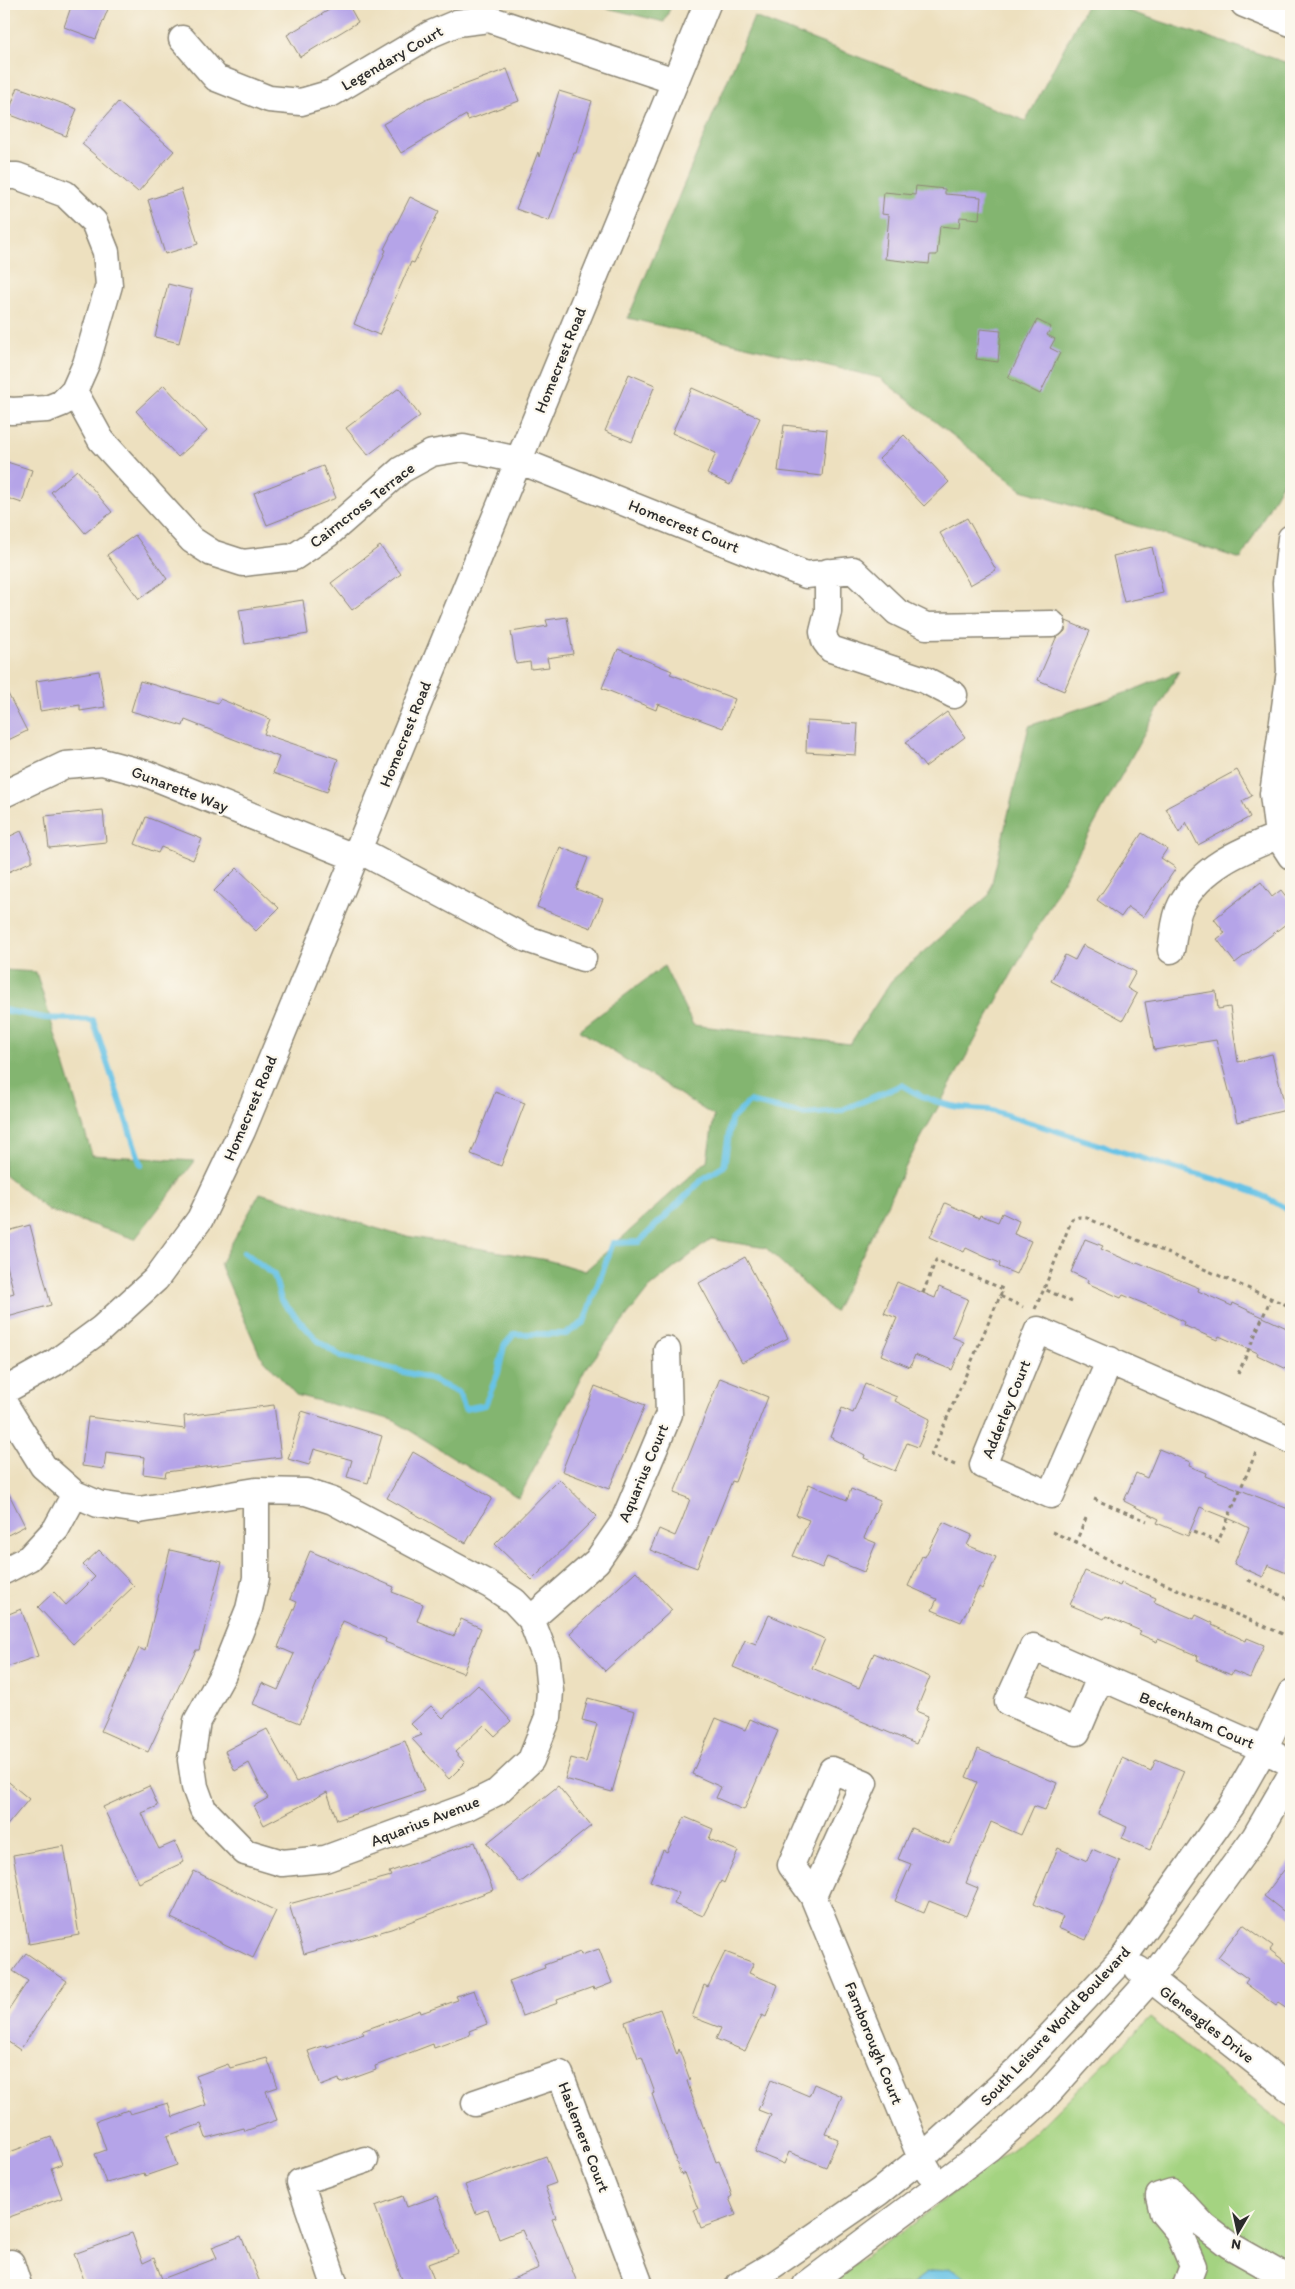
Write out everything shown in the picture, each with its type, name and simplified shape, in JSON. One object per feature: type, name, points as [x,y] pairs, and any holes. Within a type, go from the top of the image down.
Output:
[{"type":"street","name":"Homecrest Road","points":[[4,1392],[56,1362],[101,1329],[156,1279],[200,1219],[242,1131],[707,4]]},
{"type":"street","points":[[1244,4],[1291,23]]},
{"type":"street","name":"Legendary Court","points":[[182,39],[216,78],[269,99],[301,102],[332,93],[431,34],[457,23],[490,18],[675,81]]},
{"type":"street","points":[[4,176],[17,176],[65,194],[94,222],[106,252],[109,285],[86,364],[74,391],[62,404],[47,409],[4,410]]},
{"type":"street","name":"Cairncross Terrace","points":[[74,391],[101,440],[192,540],[212,553],[243,564],[294,557],[328,534],[401,470],[432,453],[463,448],[518,460]]},
{"type":"street","name":"Homecrest Court","points":[[518,460],[806,575],[841,571]]},
{"type":"street","points":[[1171,950],[1180,907],[1201,877],[1239,851],[1285,846],[1273,794],[1290,671],[1286,583],[1291,538]]},
{"type":"street","points":[[954,695],[925,680],[831,649],[825,641],[822,632],[841,571],[898,612],[926,626],[1052,624]]},
{"type":"street","name":"Gunarette Way","points":[[4,794],[65,765],[102,762],[147,774],[356,853],[527,939],[583,958]]},
{"type":"street","name":"Adderley Court","points":[[1110,1360],[1051,1496],[983,1465],[1038,1330],[1110,1360],[1291,1440]]},
{"type":"street","name":"Aquarius Court","points":[[531,1619],[597,1561],[623,1523],[669,1414],[667,1350]]},
{"type":"street","name":"Aquarius Avenue","points":[[4,1403],[43,1466],[75,1494],[98,1504],[139,1510],[256,1491],[306,1492],[333,1501],[490,1585],[514,1601],[531,1619],[547,1660],[550,1691],[548,1716],[531,1760],[498,1792],[466,1808],[325,1859],[282,1863],[245,1852],[203,1809],[195,1787],[191,1760],[197,1721],[223,1674],[249,1609],[256,1578],[256,1491]]},
{"type":"street","points":[[4,1571],[29,1558],[56,1529],[75,1494]]},
{"type":"street","name":"Beckenham Court","points":[[1100,1678],[1264,1749],[1291,1764]]},
{"type":"street","name":"South Leisure World Boulevard","points":[[739,2285],[773,2266],[879,2192],[921,2158],[1020,2068],[1124,1958],[1232,1805],[1264,1749],[1291,1693]]},
{"type":"street","points":[[806,2285],[938,2188],[989,2148],[1042,2100],[1151,1979],[1255,1837],[1291,1775]]},
{"type":"street","name":"Farnborough Court","points":[[813,1896],[921,2158],[938,2188]]},
{"type":"street","name":"Gleneagles Drive","points":[[1124,1958],[1291,2090]]},
{"type":"street","name":"Haslemere Court","points":[[475,2103],[560,2074],[640,2285]]},
{"type":"street","points":[[335,2285],[300,2182],[365,2160]]},
{"type":"street","points":[[1234,2248],[1190,2276],[1178,2230],[1163,2213],[1159,2196],[1172,2192],[1204,2226],[1234,2248],[1291,2280]]},
{"type":"street","points":[[4,2266],[11,2263],[18,2285]]},
{"type":"path","points":[[1034,1311],[1072,1219],[1079,1217],[1087,1218],[1291,1307]]},
{"type":"path","points":[[923,1293],[936,1260],[1003,1289],[931,1455],[955,1465]]},
{"type":"path","points":[[1044,1289],[1072,1302]]},
{"type":"path","points":[[1000,1296],[1023,1306]]},
{"type":"path","points":[[1238,1374],[1271,1298]]},
{"type":"path","points":[[1193,1532],[1218,1542],[1266,1429]]},
{"type":"path","points":[[1094,1499],[1147,1522]]},
{"type":"path","points":[[1076,1542],[1086,1518]]},
{"type":"path","points":[[1052,1532],[1076,1542],[1115,1563],[1290,1637]]},
{"type":"path","points":[[1248,1580],[1291,1600]]},
{"type":"green space","points":[[591,4],[672,4],[664,22]]},
{"type":"green space","points":[[1087,4],[1107,4],[1291,64],[1291,467],[1241,559],[1022,490],[880,378],[628,318],[754,17],[1026,121]]},
{"type":"green space","points":[[1179,671],[910,1158],[834,1312],[766,1248],[711,1239],[649,1288],[585,1370],[519,1498],[393,1420],[296,1395],[260,1355],[220,1264],[260,1193],[395,1234],[547,1260],[585,1271],[707,1161],[714,1116],[579,1030],[664,966],[693,1025],[850,1044],[891,981],[989,895],[1029,726],[1131,691]]},
{"type":"green space","points":[[4,970],[36,972],[92,1155],[195,1161],[135,1239],[48,1210],[4,1174]]},
{"type":"green space","points":[[1150,2018],[1291,2130],[1291,2285],[822,2285],[903,2231],[1035,2132]]},
{"type":"water","points":[[949,2267],[967,2278],[971,2285],[911,2285],[926,2273]]},
{"type":"building","points":[[72,4],[110,4],[96,39],[64,27]]},
{"type":"building","points":[[339,4],[348,4],[358,22],[300,57],[287,35]]},
{"type":"building","points":[[507,69],[519,101],[468,120],[466,115],[401,153],[383,124],[426,99]]},
{"type":"building","points":[[18,87],[77,109],[66,136],[8,114]]},
{"type":"building","points":[[559,91],[592,101],[576,153],[574,153],[549,221],[516,209],[538,152],[539,157]]},
{"type":"building","points":[[118,102],[174,151],[138,192],[82,144]]},
{"type":"building","points":[[916,186],[945,189],[945,194],[981,197],[979,219],[960,217],[959,228],[940,226],[937,255],[930,255],[929,264],[885,259],[889,215],[882,214],[884,192],[915,195]]},
{"type":"building","points":[[181,189],[198,244],[165,254],[148,200]]},
{"type":"building","points":[[410,197],[439,211],[414,263],[411,262],[379,335],[354,324],[386,250],[384,249]]},
{"type":"building","points":[[168,284],[192,290],[179,343],[155,337]]},
{"type":"building","points":[[1037,320],[1051,327],[1047,335],[1055,339],[1050,348],[1060,353],[1040,394],[1008,378]]},
{"type":"building","points":[[980,329],[1001,331],[998,362],[976,359]]},
{"type":"building","points":[[629,374],[655,385],[632,442],[605,431]]},
{"type":"building","points":[[164,385],[207,431],[178,457],[136,411]]},
{"type":"building","points":[[399,388],[420,416],[368,455],[346,428]]},
{"type":"building","points":[[692,388],[760,418],[730,485],[707,474],[716,453],[672,433]]},
{"type":"building","points":[[784,425],[827,430],[822,476],[778,471]]},
{"type":"building","points":[[904,435],[949,482],[924,506],[879,459]]},
{"type":"building","points":[[4,461],[32,470],[22,503],[4,497]]},
{"type":"building","points":[[323,466],[336,498],[267,525],[254,493]]},
{"type":"building","points":[[77,470],[112,512],[85,533],[51,492]]},
{"type":"building","points":[[967,518],[996,570],[970,585],[940,533]]},
{"type":"building","points":[[135,535],[167,579],[139,599],[107,555]]},
{"type":"building","points":[[380,546],[401,574],[352,610],[331,583]]},
{"type":"building","points":[[1152,547],[1163,593],[1124,602],[1113,556]]},
{"type":"building","points":[[303,600],[308,634],[245,644],[239,610]]},
{"type":"building","points":[[567,617],[573,654],[547,658],[549,667],[531,669],[530,662],[516,664],[511,632],[548,626],[546,620]]},
{"type":"building","points":[[1066,621],[1090,631],[1064,691],[1038,680],[1056,638],[1065,631]]},
{"type":"building","points":[[618,649],[672,671],[670,674],[735,699],[723,728],[658,704],[656,710],[602,688]]},
{"type":"building","points":[[99,671],[105,707],[80,711],[80,705],[40,711],[36,681]]},
{"type":"building","points":[[140,681],[218,703],[220,699],[270,719],[264,734],[338,759],[327,792],[273,773],[279,757],[185,720],[183,726],[131,711]]},
{"type":"building","points":[[4,686],[27,731],[4,742]]},
{"type":"building","points":[[947,712],[965,737],[925,767],[906,742]]},
{"type":"building","points":[[807,721],[858,724],[856,755],[806,752]]},
{"type":"building","points":[[1237,770],[1252,796],[1242,801],[1250,817],[1198,845],[1186,822],[1179,833],[1166,808]]},
{"type":"building","points":[[103,810],[106,842],[49,848],[45,816]]},
{"type":"building","points":[[146,817],[202,839],[193,860],[161,847],[158,853],[135,844]]},
{"type":"building","points":[[21,831],[32,855],[32,861],[4,874],[4,839]]},
{"type":"building","points":[[1142,833],[1167,849],[1161,858],[1176,868],[1143,917],[1128,907],[1121,917],[1097,900]]},
{"type":"building","points":[[560,847],[588,858],[576,889],[603,899],[591,928],[537,907]]},
{"type":"building","points":[[237,868],[279,908],[256,931],[214,891]]},
{"type":"building","points":[[1261,882],[1272,897],[1281,890],[1291,903],[1291,920],[1235,963],[1217,939],[1225,933],[1214,919]]},
{"type":"building","points":[[1083,945],[1136,972],[1127,988],[1137,994],[1123,1020],[1051,981],[1065,955],[1075,960]]},
{"type":"building","points":[[1216,991],[1218,1009],[1230,1007],[1238,1062],[1272,1054],[1286,1110],[1237,1122],[1216,1040],[1154,1050],[1145,1002]]},
{"type":"building","points":[[495,1092],[525,1103],[501,1166],[471,1154]]},
{"type":"building","points":[[945,1203],[979,1218],[980,1215],[998,1222],[1002,1213],[1019,1221],[1014,1234],[1031,1241],[1016,1274],[999,1267],[1000,1263],[966,1248],[964,1252],[930,1237]]},
{"type":"building","points":[[30,1225],[51,1305],[4,1318],[4,1296],[14,1293],[4,1254],[4,1232]]},
{"type":"building","points":[[1085,1239],[1103,1246],[1101,1249],[1199,1288],[1198,1291],[1232,1306],[1233,1303],[1291,1330],[1291,1371],[1257,1355],[1258,1353],[1219,1336],[1217,1340],[1183,1325],[1184,1322],[1167,1313],[1123,1295],[1121,1298],[1087,1283],[1088,1280],[1071,1272]]},
{"type":"building","points":[[745,1257],[788,1338],[742,1362],[699,1283]]},
{"type":"building","points":[[897,1282],[935,1298],[939,1287],[968,1299],[952,1337],[964,1342],[952,1370],[915,1355],[910,1367],[881,1355],[897,1318],[884,1313]]},
{"type":"building","points":[[720,1378],[768,1397],[735,1482],[732,1481],[697,1568],[650,1550],[659,1529],[675,1536],[682,1520],[690,1499],[674,1493]]},
{"type":"building","points":[[865,1384],[897,1397],[895,1401],[930,1419],[918,1447],[907,1443],[895,1471],[864,1458],[865,1455],[830,1437],[842,1408],[853,1413]]},
{"type":"building","points":[[595,1386],[645,1405],[609,1489],[562,1471]]},
{"type":"building","points":[[274,1405],[281,1457],[166,1472],[165,1477],[143,1474],[145,1457],[106,1452],[104,1469],[82,1466],[88,1417],[185,1429],[184,1416]]},
{"type":"building","points":[[302,1411],[382,1436],[368,1483],[347,1477],[352,1460],[314,1449],[309,1465],[288,1459]]},
{"type":"building","points":[[1159,1449],[1190,1462],[1189,1466],[1206,1473],[1205,1476],[1291,1510],[1291,1575],[1268,1565],[1263,1577],[1234,1564],[1249,1528],[1237,1522],[1200,1507],[1188,1536],[1157,1523],[1159,1519],[1124,1501],[1136,1473],[1147,1478]]},
{"type":"building","points":[[413,1452],[492,1498],[466,1543],[387,1498]]},
{"type":"building","points":[[559,1479],[597,1516],[532,1580],[495,1544]]},
{"type":"building","points":[[4,1484],[25,1526],[4,1537]]},
{"type":"building","points":[[809,1484],[847,1500],[851,1489],[880,1501],[864,1538],[876,1543],[864,1572],[827,1557],[822,1568],[793,1556],[809,1520],[796,1515]]},
{"type":"building","points":[[943,1522],[972,1535],[967,1545],[996,1557],[982,1589],[979,1587],[961,1622],[932,1610],[937,1599],[908,1586],[922,1556],[925,1557]]},
{"type":"building","points":[[99,1550],[134,1586],[73,1644],[38,1607],[54,1592],[66,1605],[79,1593],[95,1577],[83,1565]]},
{"type":"building","points":[[170,1550],[222,1562],[199,1650],[196,1650],[148,1752],[101,1731],[139,1648],[145,1651]]},
{"type":"building","points":[[310,1551],[394,1587],[392,1592],[423,1604],[417,1621],[454,1636],[461,1619],[481,1628],[463,1673],[385,1642],[386,1639],[343,1621],[300,1723],[253,1704],[262,1683],[278,1690],[294,1654],[278,1647],[297,1602],[290,1599]]},
{"type":"building","points":[[636,1571],[672,1610],[605,1671],[570,1633]]},
{"type":"building","points":[[1085,1571],[1120,1586],[1121,1583],[1138,1590],[1156,1598],[1154,1602],[1194,1619],[1196,1615],[1246,1641],[1247,1638],[1264,1645],[1250,1678],[1233,1671],[1231,1675],[1197,1660],[1198,1656],[1158,1639],[1157,1642],[1139,1634],[1141,1631],[1106,1616],[1104,1619],[1070,1605]]},
{"type":"building","points":[[21,1609],[38,1656],[4,1668],[4,1616]]},
{"type":"building","points":[[769,1615],[825,1639],[812,1668],[859,1688],[874,1653],[930,1677],[916,1711],[928,1716],[916,1744],[733,1667],[745,1640],[756,1644]]},
{"type":"building","points":[[478,1685],[511,1721],[495,1736],[484,1725],[455,1752],[465,1763],[449,1779],[412,1739],[422,1735],[411,1724],[431,1706],[443,1718]]},
{"type":"building","points":[[588,1698],[635,1711],[612,1792],[565,1779],[571,1758],[586,1762],[597,1724],[582,1720]]},
{"type":"building","points":[[716,1718],[745,1730],[750,1719],[778,1731],[744,1810],[716,1798],[721,1787],[692,1774]]},
{"type":"building","points":[[267,1729],[296,1782],[405,1741],[424,1791],[337,1820],[327,1792],[264,1825],[254,1806],[268,1798],[249,1763],[235,1771],[225,1751]]},
{"type":"building","points":[[978,1749],[1057,1783],[1045,1810],[1034,1806],[1021,1835],[991,1822],[966,1883],[978,1888],[966,1916],[929,1901],[924,1913],[895,1901],[911,1864],[898,1859],[911,1828],[949,1844],[977,1782],[966,1777]]},
{"type":"building","points":[[1122,1758],[1151,1771],[1156,1759],[1184,1771],[1150,1850],[1122,1838],[1127,1827],[1098,1814]]},
{"type":"building","points":[[4,1778],[29,1799],[4,1829]]},
{"type":"building","points":[[149,1786],[158,1806],[142,1813],[149,1829],[159,1849],[175,1842],[184,1862],[139,1883],[103,1807]]},
{"type":"building","points":[[558,1786],[591,1826],[520,1883],[487,1843]]},
{"type":"building","points":[[685,1817],[713,1829],[709,1839],[738,1851],[724,1883],[721,1881],[703,1916],[674,1904],[679,1893],[650,1881],[663,1850],[667,1852]]},
{"type":"building","points":[[475,1842],[493,1890],[391,1929],[304,1954],[289,1904],[391,1876],[389,1872]]},
{"type":"building","points":[[64,1846],[79,1935],[29,1944],[13,1855]]},
{"type":"building","points":[[1058,1848],[1087,1861],[1092,1849],[1120,1861],[1086,1940],[1058,1928],[1063,1917],[1034,1904]]},
{"type":"building","points":[[1291,1861],[1291,1917],[1264,1896]]},
{"type":"building","points":[[194,1871],[276,1911],[253,1958],[171,1918]]},
{"type":"building","points":[[1243,1924],[1273,1946],[1270,1950],[1291,1966],[1291,2010],[1279,2002],[1276,2006],[1245,1983],[1248,1979],[1218,1957]]},
{"type":"building","points":[[599,1949],[612,1983],[594,1990],[593,1987],[557,2000],[558,2003],[522,2016],[509,1981],[545,1968],[544,1965],[580,1952],[581,1955]]},
{"type":"building","points":[[725,1952],[754,1963],[749,1973],[778,1985],[766,2017],[762,2015],[745,2051],[716,2039],[721,2028],[692,2017],[704,1985],[708,1987]]},
{"type":"building","points":[[26,1953],[67,1981],[20,2050],[4,2039],[4,2017],[28,1981],[13,1971]]},
{"type":"building","points":[[474,1990],[487,2024],[469,2031],[470,2035],[434,2048],[433,2044],[375,2066],[376,2070],[340,2083],[339,2079],[321,2086],[308,2051],[326,2045],[327,2047],[364,2034],[362,2031],[420,2010],[421,2013],[458,2000],[456,1996]]},
{"type":"building","points":[[660,2009],[677,2055],[679,2049],[690,2080],[687,2081],[693,2099],[716,2162],[719,2161],[726,2178],[732,2196],[729,2198],[736,2215],[701,2228],[694,2210],[698,2209],[684,2173],[681,2175],[652,2094],[655,2093],[642,2057],[638,2058],[625,2022]]},
{"type":"building","points":[[267,2058],[278,2087],[266,2091],[277,2120],[245,2131],[244,2128],[206,2138],[201,2124],[167,2136],[177,2165],[145,2176],[144,2173],[106,2183],[95,2154],[106,2150],[96,2121],[128,2110],[130,2114],[168,2103],[173,2117],[206,2105],[196,2076],[228,2064],[230,2068]]},
{"type":"building","points":[[771,2080],[809,2096],[814,2084],[842,2096],[826,2134],[838,2139],[826,2167],[789,2152],[784,2164],[755,2152],[771,2115],[758,2110]]},
{"type":"building","points":[[51,2137],[62,2164],[51,2168],[62,2198],[4,2219],[4,2154]]},
{"type":"building","points":[[546,2156],[556,2183],[545,2187],[556,2218],[552,2219],[578,2285],[498,2285],[539,2268],[522,2230],[499,2239],[488,2209],[476,2214],[465,2185]]},
{"type":"building","points":[[403,2196],[407,2207],[437,2196],[458,2253],[428,2264],[436,2285],[404,2285],[375,2206]]},
{"type":"building","points":[[132,2233],[143,2263],[154,2258],[162,2279],[217,2258],[212,2247],[241,2236],[261,2285],[86,2285],[74,2254]]},
{"type":"waterway","points":[[4,1010],[45,1018],[93,1020],[141,1165]]},
{"type":"waterway","points":[[244,1252],[274,1275],[281,1300],[317,1340],[340,1356],[428,1378],[459,1393],[465,1409],[485,1405],[498,1373],[504,1346],[514,1334],[566,1334],[584,1322],[613,1243],[639,1242],[703,1179],[724,1166],[731,1120],[749,1102],[804,1114],[840,1111],[902,1085],[933,1101],[965,1108],[989,1110],[1233,1185],[1263,1196],[1291,1212]]}]
